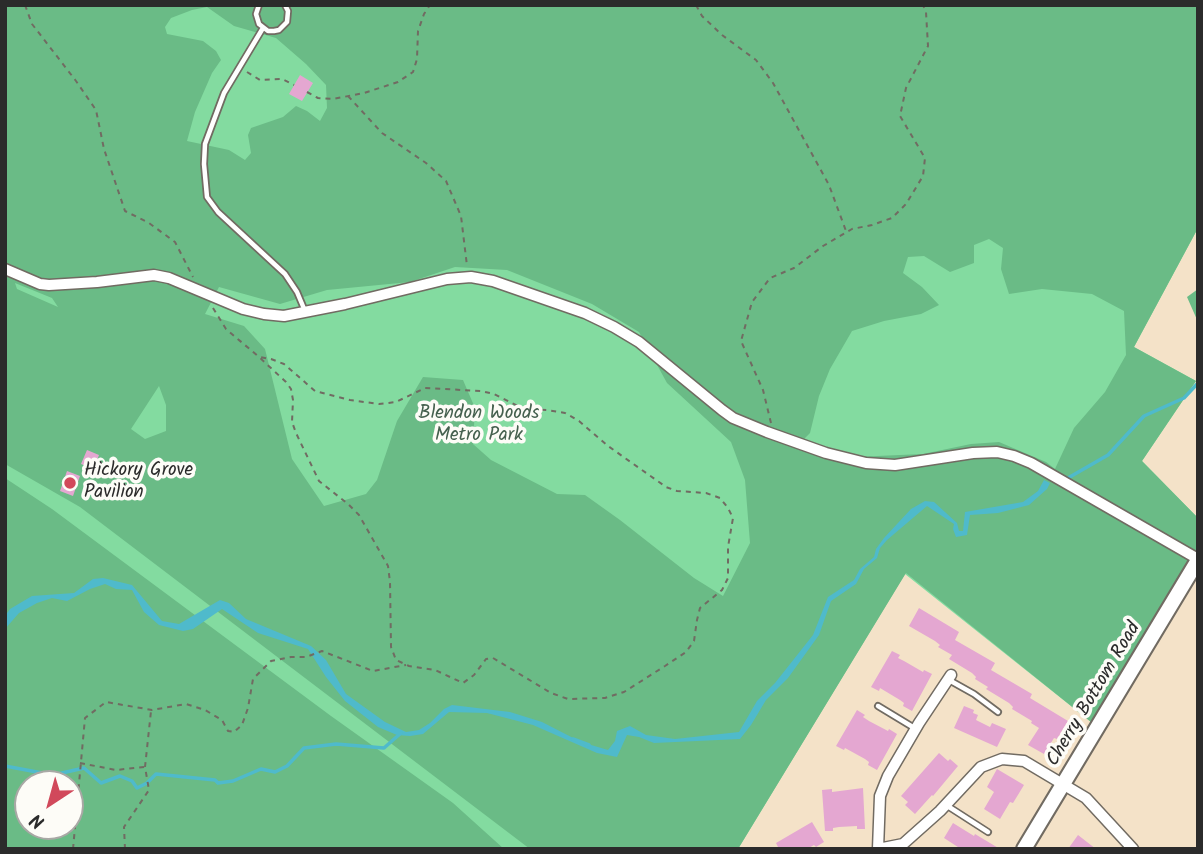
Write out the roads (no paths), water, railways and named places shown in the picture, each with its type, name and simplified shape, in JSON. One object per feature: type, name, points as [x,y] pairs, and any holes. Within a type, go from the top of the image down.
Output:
[{"type":"main road","name":"Cherry Bottom Road","points":[[1024,849],[1198,560]]},
{"type":"street","points":[[5,269],[40,284],[49,285],[154,275],[169,278],[243,309],[284,316],[446,279],[468,277],[493,281],[584,313],[614,327],[639,342],[722,411],[773,434],[842,458],[866,463],[895,464],[973,453],[997,452],[1014,456],[1031,463],[1198,560]]},
{"type":"street","points":[[949,677],[888,776],[880,796],[878,849],[904,846],[981,767],[1002,759],[1024,761],[1086,798],[1133,849]]},
{"type":"lane","points":[[259,5],[256,19],[263,28],[274,31],[284,27],[289,16],[285,5]]},
{"type":"lane","points":[[263,28],[224,93],[205,144],[207,197],[218,212],[285,274],[306,312]]},
{"type":"lane","points":[[949,677],[998,712]]},
{"type":"lane","points":[[878,706],[915,729]]},
{"type":"lane","points":[[946,804],[988,832]]},
{"type":"water","points":[[1044,480],[1050,483],[1047,489],[1029,505],[998,513],[970,515],[967,535],[956,537],[954,524],[927,506],[887,540],[880,548],[877,558],[864,569],[856,584],[831,601],[819,635],[788,678],[766,700],[740,739],[654,743],[627,735],[617,757],[597,753],[533,725],[487,713],[449,712],[423,734],[397,735],[378,727],[345,701],[308,649],[258,633],[222,609],[193,629],[183,631],[159,625],[144,612],[132,590],[116,589],[105,584],[67,601],[52,598],[37,603],[19,613],[5,629],[5,616],[10,609],[32,596],[74,593],[93,579],[103,578],[132,585],[162,621],[179,624],[220,600],[229,603],[246,619],[311,646],[326,660],[346,694],[385,722],[406,732],[419,730],[452,705],[510,712],[542,722],[581,742],[608,750],[615,741],[617,731],[630,726],[646,735],[675,739],[739,732],[757,701],[813,635],[828,597],[854,580],[860,569],[874,557],[884,538],[911,509],[925,501],[934,502],[957,523],[959,531],[963,531],[965,512],[1023,502],[1038,491]]},
{"type":"waterway","points":[[1068,478],[1108,455],[1144,416],[1184,398],[1198,383]]},
{"type":"waterway","points":[[5,766],[53,775],[84,768],[101,783],[120,776],[132,781],[137,788],[156,774],[215,780],[218,783],[233,781],[261,769],[275,772],[287,766],[304,748],[336,744],[384,748],[401,733]]},
{"type":"waterway","points":[[573,739],[589,745]]},
{"type":"place","name":"Hickory Grove Pavilion","points":[[70,483]]},
{"type":"park label","name":"Blendon Woods Metro Park","points":[[479,426]]}]
